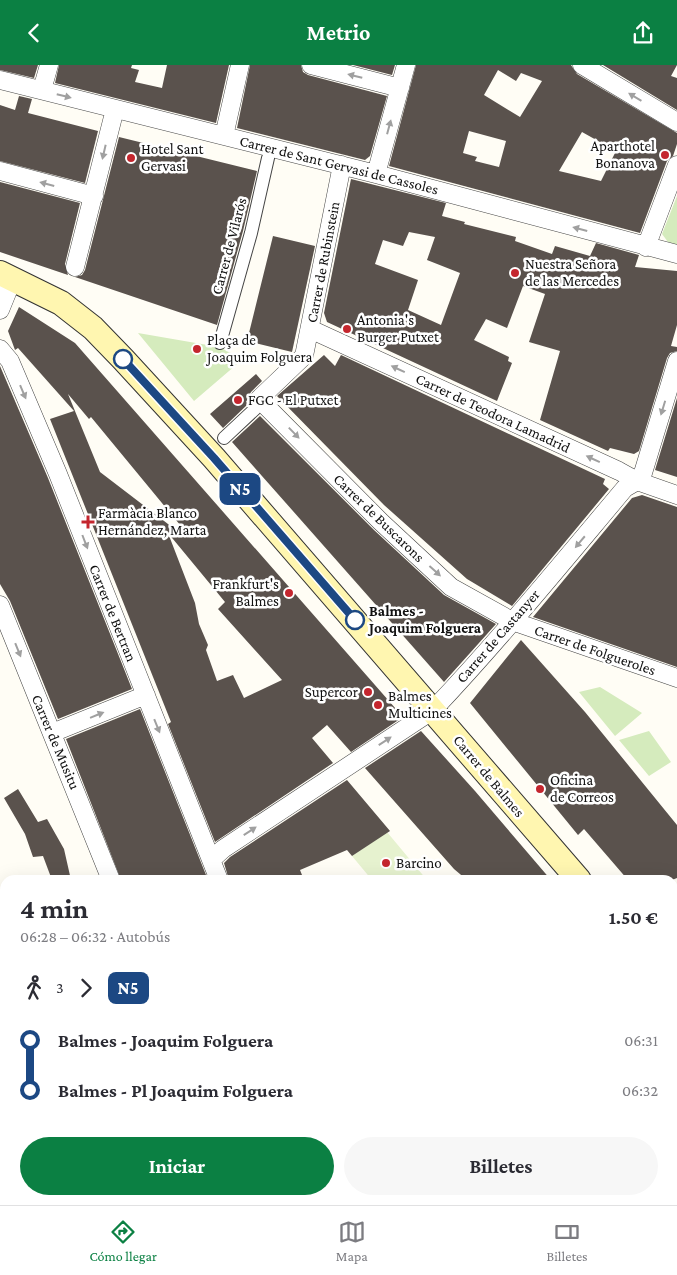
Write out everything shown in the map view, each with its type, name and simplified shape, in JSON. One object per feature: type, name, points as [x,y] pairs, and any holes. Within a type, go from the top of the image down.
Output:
[{"type":"main road","name":"Carrer de Balmes","points":[[6,276],[62,303],[93,328],[123,359],[214,458],[574,875]]},
{"type":"street","points":[[42,90],[50,65]]},
{"type":"street","points":[[224,136],[240,65]]},
{"type":"street","points":[[311,65],[400,88]]},
{"type":"street","points":[[376,174],[406,65]]},
{"type":"street","points":[[582,65],[677,123]]},
{"type":"street","name":"Carrer de Sant Gervasi de Cassoles","points":[[0,80],[342,165],[677,254]]},
{"type":"street","points":[[75,267],[115,109]]},
{"type":"street","name":"Carrer de Vilarós","points":[[220,343],[251,233],[268,158]]},
{"type":"street","name":"Carrer de Rubinstein","points":[[259,399],[302,359],[310,329],[342,165]]},
{"type":"street","points":[[646,247],[677,165]]},
{"type":"street","points":[[0,171],[94,196]]},
{"type":"street","points":[[0,309],[6,276]]},
{"type":"street","name":"Carrer de Teodora Lamadrid","points":[[310,329],[637,481],[677,495]]},
{"type":"street","name":"Carrer de Bertran","points":[[0,349],[10,361],[54,465],[217,875]]},
{"type":"street","name":"Carrer de Castanyer","points":[[211,860],[222,849],[433,710],[512,621],[625,488],[637,481],[643,473],[677,361]]},
{"type":"street","points":[[224,438],[255,409],[259,399]]},
{"type":"street","name":"Carrer de Buscarons","points":[[259,399],[381,522],[452,587],[512,621]]},
{"type":"street","name":"Carrer de Musitu","points":[[0,605],[109,875]]},
{"type":"street","name":"Carrer de Folgueroles","points":[[512,621],[677,678]]},
{"type":"street","points":[[52,733],[146,695]]},
{"type":"green space","points":[[677,196],[677,245],[668,242],[662,234]]},
{"type":"green space","points":[[138,333],[219,347],[243,359],[194,401]]},
{"type":"green space","points":[[600,687],[642,713],[615,736],[579,692]]},
{"type":"green space","points":[[649,731],[671,762],[649,776],[619,740]]},
{"type":"green space","name":"Barcino","points":[[387,832],[423,875],[368,875],[352,856]]},
{"type":"building","points":[[0,65],[38,65],[34,78],[0,70]]},
{"type":"building","points":[[59,65],[132,65],[131,68],[139,70],[135,82],[162,88],[167,65],[229,65],[216,123],[55,83]]},
{"type":"building","points":[[250,65],[301,65],[303,72],[308,75],[387,96],[370,156],[365,160],[237,128]]},
{"type":"building","points":[[353,65],[395,65],[392,75]]},
{"type":"building","points":[[416,65],[571,65],[577,74],[677,133],[677,144],[673,156],[667,161],[640,233],[389,166]],"holes":[[[498,70],[516,81],[521,73],[542,81],[520,117],[484,95]],[[469,131],[506,141],[499,167],[475,161],[477,157],[463,153]],[[582,132],[616,151],[601,181],[559,171]]]},
{"type":"building","points":[[603,65],[677,65],[671,76],[677,78],[677,110]]},
{"type":"building","points":[[19,96],[32,99],[28,113],[98,131],[85,183],[0,161],[0,105],[15,110]]},
{"type":"building","points":[[119,137],[257,171],[243,231],[217,325],[75,277],[82,275],[85,270]]},
{"type":"building","points":[[351,179],[446,203],[442,216],[465,222],[464,224],[516,237],[515,241],[552,254],[555,246],[590,256],[596,243],[639,255],[635,267],[677,271],[677,325],[671,346],[677,347],[677,351],[670,353],[667,358],[639,451],[634,454],[610,448],[608,451],[540,420],[560,351],[529,342],[545,294],[523,286],[507,328],[486,319],[474,340],[509,357],[508,361],[512,363],[497,401],[327,322],[324,313]],"holes":[[[409,232],[435,237],[427,260],[460,273],[441,325],[408,310],[418,280],[375,264],[383,240],[403,246]]]},
{"type":"building","points":[[0,182],[80,203],[65,264],[68,275],[0,252]]},
{"type":"building","points":[[273,236],[315,246],[292,352],[247,341]]},
{"type":"building","points":[[19,307],[75,343],[403,717],[351,752],[327,725],[312,738],[333,763],[215,842],[168,724],[171,722],[50,419],[74,411],[18,348],[15,350],[8,331]],"holes":[[[68,394],[89,419],[91,417],[190,537],[187,535],[185,537],[100,472]],[[168,533],[225,602],[218,609],[282,680],[244,698],[233,675],[217,681],[206,650],[208,645],[199,624],[195,603]]]},
{"type":"building","points":[[324,355],[335,366],[341,355],[605,479],[603,484],[609,489],[512,606],[467,579],[384,505],[277,396]]},
{"type":"building","points":[[0,366],[48,478],[132,689],[58,719],[10,601],[0,584]]},
{"type":"building","name":"FGC - El Putxet","points":[[256,374],[262,381],[251,392],[246,402],[248,404],[223,428],[210,414]]},
{"type":"building","points":[[677,398],[677,477],[655,470]]},
{"type":"building","points":[[260,416],[374,530],[444,595],[496,624],[444,682],[232,442]]},
{"type":"building","points":[[642,495],[677,507],[677,667],[533,617],[632,498]]},
{"type":"building","points":[[521,640],[585,712],[677,825],[677,875],[624,875],[584,829],[578,835],[470,703]]},
{"type":"building","points":[[140,709],[206,875],[119,875],[66,739]]},
{"type":"building","points":[[421,731],[547,875],[461,875],[365,768]]},
{"type":"building","points":[[347,780],[390,831],[352,856],[347,850],[300,870],[302,875],[228,875],[224,863],[230,857]]},
{"type":"building","points":[[18,789],[38,822],[47,819],[64,849],[70,875],[50,875],[43,856],[33,857],[25,834],[4,798]]},
{"type":"bus line","name":"N5","points":[[123,359],[214,458],[355,620]]},
{"type":"place","name":"Aparthotel Bonanova","points":[[665,155]]},
{"type":"place","name":"Hotel Sant Gervasi","points":[[131,158]]},
{"type":"place","name":"Nuestra Señora de las Mercedes","points":[[515,273]]},
{"type":"place","name":"Antonia's Burger Putxet","points":[[347,329]]},
{"type":"place","name":"Plaça de Joaquim Folguera","points":[[197,349]]},
{"type":"place","name":"FGC - El Putxet","points":[[238,400]]},
{"type":"place","name":"Farmàcia Blanco Hernández, Marta","points":[[88,522]]},
{"type":"place","name":"Frankfurt's Balmes","points":[[289,593]]},
{"type":"place","name":"Balmes - Joaquim Folguera","points":[[355,620]]},
{"type":"place","name":"Supercor","points":[[368,692]]},
{"type":"place","name":"Balmes Multicines","points":[[378,705]]},
{"type":"place","name":"Oficina de Correos","points":[[540,789]]},
{"type":"place","name":"Barcino","points":[[386,863]]}]
